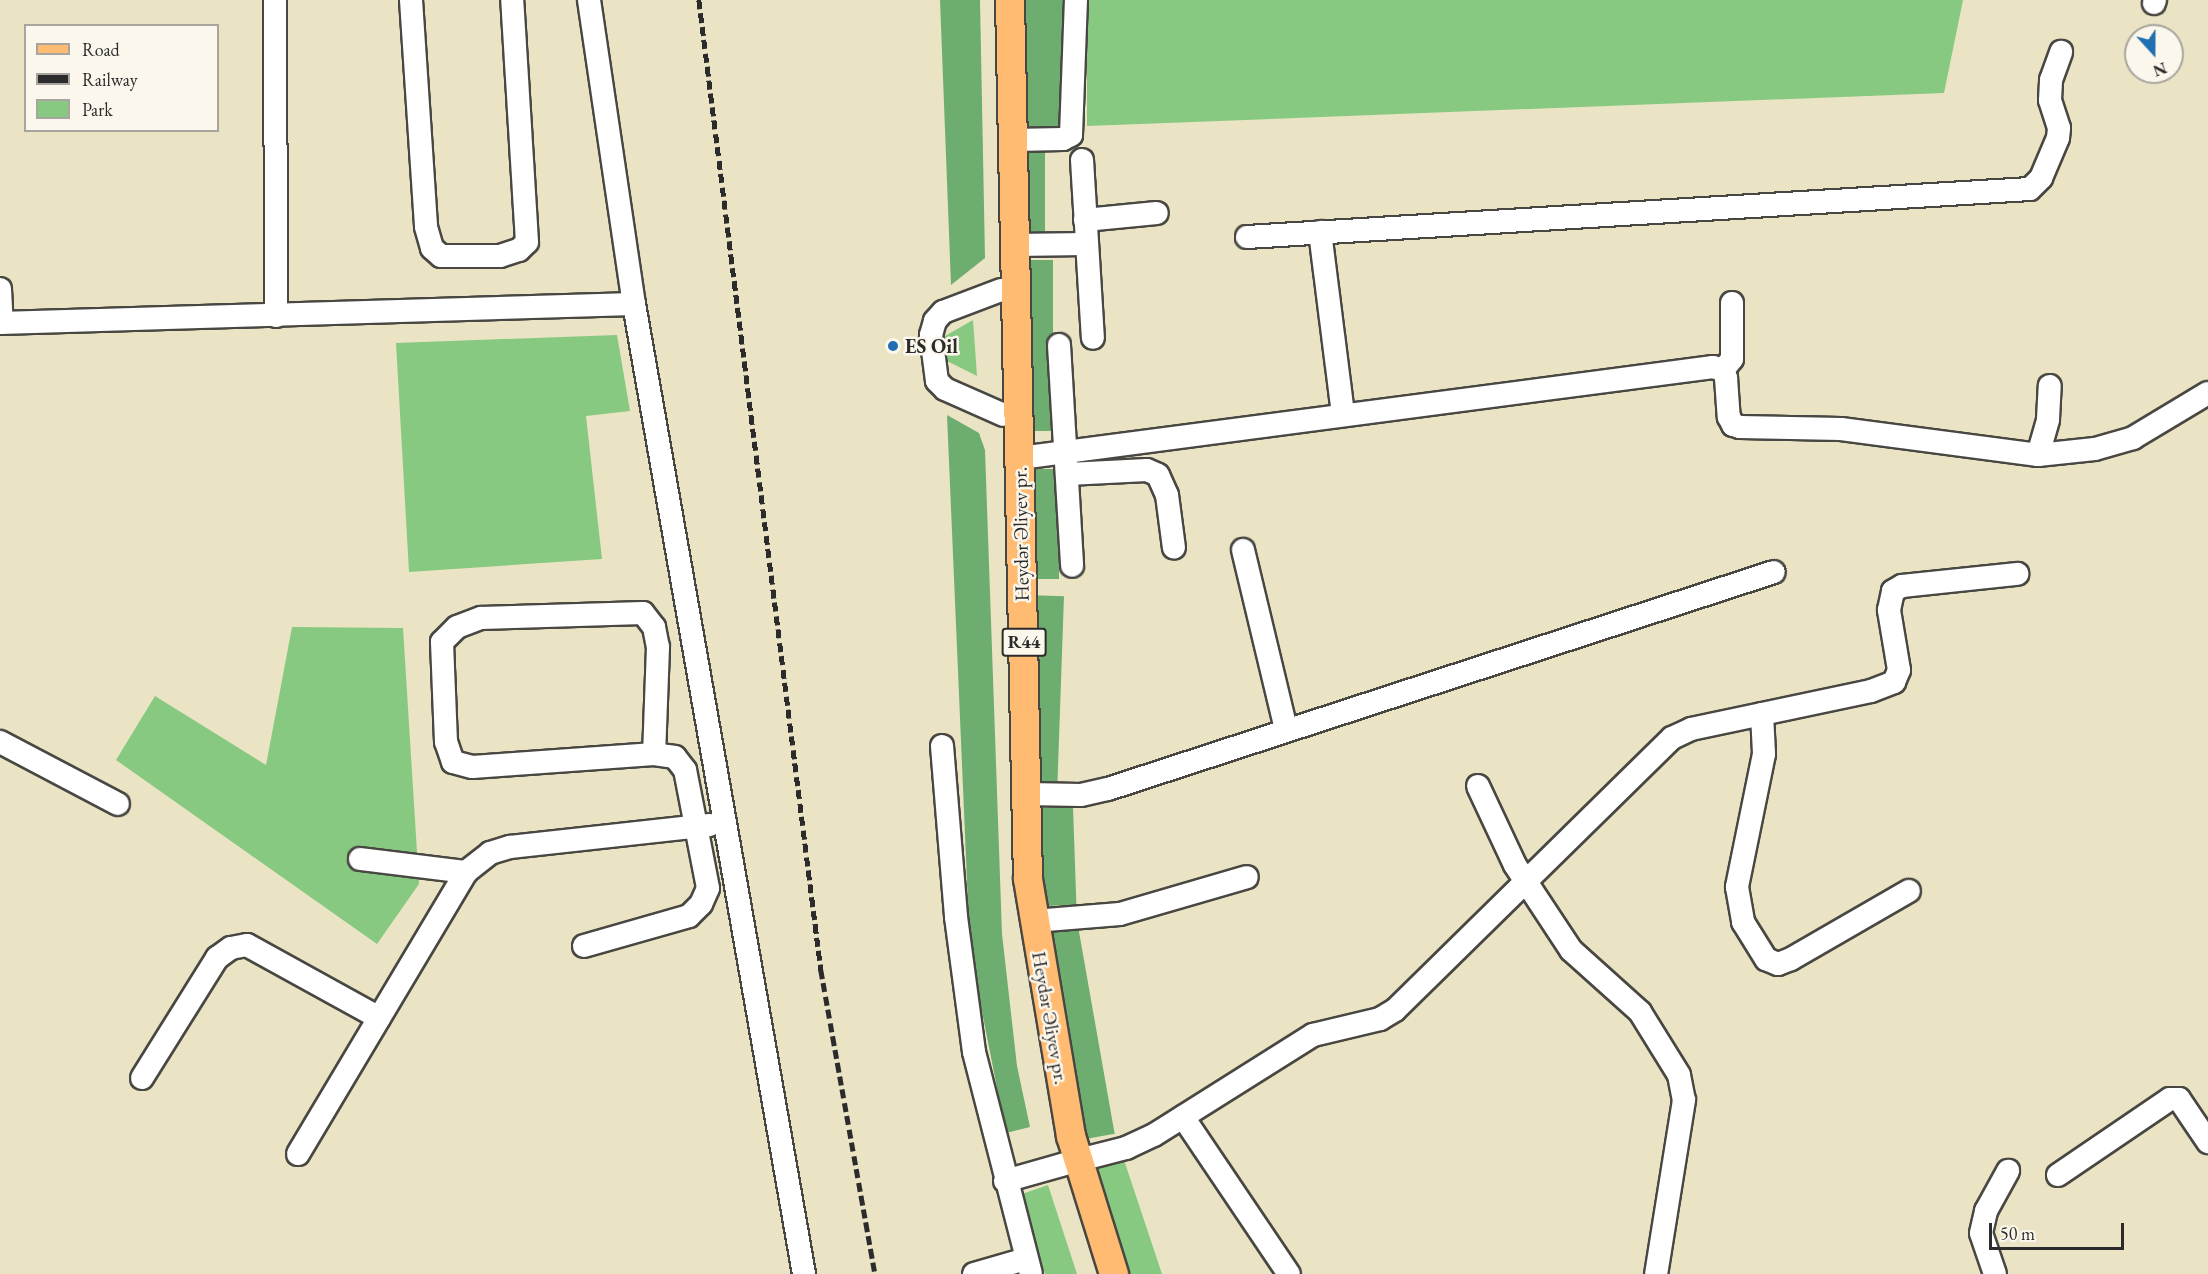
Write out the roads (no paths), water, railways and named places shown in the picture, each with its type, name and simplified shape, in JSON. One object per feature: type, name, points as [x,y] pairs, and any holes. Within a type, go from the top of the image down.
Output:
[{"type":"main road","name":"Heydər Əliyev pr.","points":[[994,0],[1014,881],[1030,994],[1098,1274]]},
{"type":"main road","name":"Heydər Əliyev pr.","points":[[1010,0],[1028,879],[1072,1162],[1114,1274]]},
{"type":"street","points":[[275,0],[276,316]]},
{"type":"street","points":[[411,0],[425,216],[432,248],[441,256],[500,256],[519,250],[527,242],[512,0]]},
{"type":"street","points":[[589,0],[634,304],[804,1274]]},
{"type":"street","points":[[1013,140],[1064,139],[1071,135],[1076,0]]},
{"type":"street","points":[[1247,237],[2030,189],[2041,178],[2058,138],[2050,100],[2051,80],[2061,52]]},
{"type":"street","points":[[1082,160],[1094,338]]},
{"type":"street","points":[[1085,220],[1157,213]]},
{"type":"street","points":[[1320,232],[1343,415]]},
{"type":"street","points":[[1016,245],[1086,244]]},
{"type":"street","points":[[0,289],[1,323],[634,304]]},
{"type":"street","points":[[1001,290],[943,312],[935,321],[931,335],[932,369],[937,381],[945,389],[1004,415]]},
{"type":"street","points":[[1732,303],[1732,359],[1723,370],[1729,417],[1733,425],[1740,427],[1841,429],[2038,455],[2095,449],[2133,438],[2208,393]]},
{"type":"street","points":[[1059,345],[1068,464],[1072,566]]},
{"type":"street","points":[[1068,464],[1343,415],[1713,367],[1723,370]]},
{"type":"street","points":[[2038,455],[2048,419],[2050,386]]},
{"type":"street","points":[[1020,458],[1147,470],[1158,475],[1167,495],[1174,548]]},
{"type":"street","points":[[1243,550],[1286,729]]},
{"type":"street","points":[[1027,794],[1081,795],[1108,789],[1286,729],[1774,572]]},
{"type":"street","points":[[1005,1181],[1126,1148],[1183,1117],[1313,1035],[1380,1018],[1395,1010],[1672,738],[1692,729],[1885,688],[1894,682],[1899,670],[1888,600],[1902,586],[2018,574]]},
{"type":"street","points":[[584,946],[689,916],[701,904],[708,888],[685,770],[675,757],[654,754],[472,767],[453,762],[446,742],[442,642],[457,627],[481,618],[643,613],[654,627],[658,647],[654,754]]},
{"type":"street","points":[[1762,714],[1764,754],[1737,887],[1743,922],[1766,959],[1778,964],[1791,958],[1909,891]]},
{"type":"street","points":[[0,742],[118,804]]},
{"type":"street","points":[[942,746],[956,917],[974,1052],[1005,1181],[1029,1266],[974,1274]]},
{"type":"street","points":[[1478,786],[1492,823],[1526,883],[1571,950],[1640,1012],[1679,1075],[1684,1100],[1656,1274]]},
{"type":"street","points":[[298,1154],[466,872],[490,853],[510,848],[726,823]]},
{"type":"street","points":[[360,858],[466,872]]},
{"type":"street","points":[[1034,921],[1120,914],[1247,878]]},
{"type":"street","points":[[142,1078],[217,958],[231,948],[247,945],[379,1018]]},
{"type":"street","points":[[2058,1175],[2170,1099],[2179,1099],[2208,1142]]},
{"type":"street","points":[[1183,1117],[1289,1274]]},
{"type":"street","points":[[1995,1274],[1981,1233],[1986,1211],[2008,1171]]},
{"type":"railway","points":[[699,0],[821,970],[875,1274]]},
{"type":"place","name":"ES Oil","points":[[893,346]]}]
